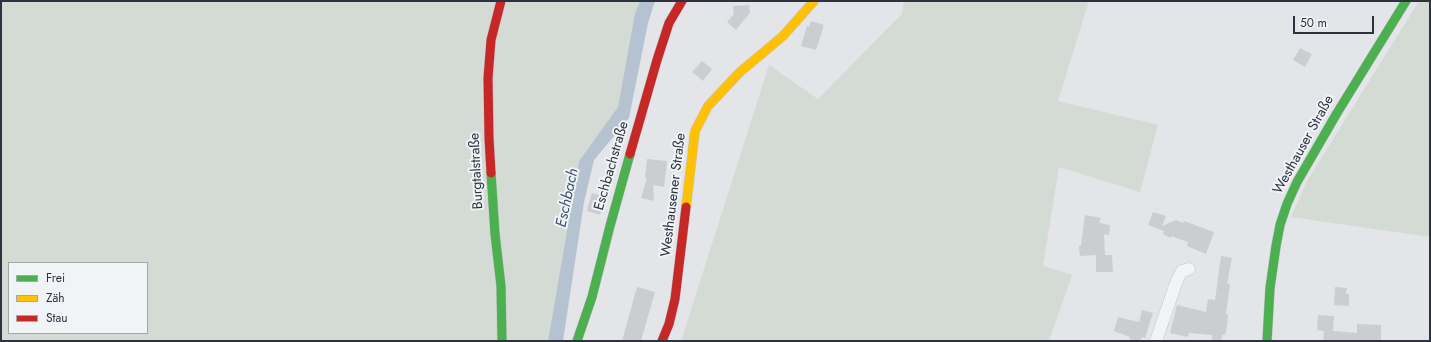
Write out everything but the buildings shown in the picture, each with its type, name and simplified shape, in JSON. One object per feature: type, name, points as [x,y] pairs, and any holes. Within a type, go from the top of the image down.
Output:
[{"type":"main road","name":"Burgtalstraße","points":[[501,1],[491,35],[488,58],[488,78],[489,138],[500,286],[502,341]]},
{"type":"main road","name":"Eschbachstraße","points":[[577,341],[592,297],[610,226],[657,60],[669,23],[682,1]]},
{"type":"main road","name":"Westhausener Straße","points":[[662,341],[669,324],[674,299],[695,131],[708,106],[740,72],[783,36],[814,1]]},
{"type":"main road","name":"Westhauser Straße","points":[[1267,341],[1270,288],[1276,246],[1280,225],[1287,204],[1297,182],[1337,113],[1406,1]]},
{"type":"street","points":[[1156,341],[1177,280],[1182,271],[1189,269]]},
{"type":"shaded area","points":[[1,1],[640,1],[635,13],[618,107],[579,161],[548,341],[1,341]]},
{"type":"shaded area","points":[[904,1],[1089,1],[1058,101],[1158,125],[1140,192],[1059,167],[1043,266],[1072,275],[1049,341],[681,341],[769,65],[818,99],[902,14]]},
{"type":"shaded area","points":[[1419,1],[1430,1],[1430,237],[1291,217],[1307,181]]},
{"type":"water","points":[[640,1],[655,1],[648,23],[629,118],[594,160],[584,202],[563,341],[548,341],[579,161],[618,107],[635,13]]},
{"type":"traffic: fast","points":[[1267,341],[1270,288],[1276,246],[1280,225],[1287,204],[1297,182],[1337,113],[1406,1]]},
{"type":"traffic: fast","points":[[577,341],[592,297],[630,154]]},
{"type":"traffic: fast","points":[[491,173],[495,234],[501,286],[502,341]]},
{"type":"traffic: slow","points":[[686,207],[695,131],[708,106],[740,72],[783,36],[814,1]]},
{"type":"traffic: jam","points":[[491,173],[488,78],[491,40],[501,1]]},
{"type":"traffic: jam","points":[[630,154],[669,23],[682,1]]},
{"type":"traffic: jam","points":[[662,341],[669,324],[675,299],[686,207]]},
{"type":"water label","name":"Eschbach","points":[[568,198]]}]
